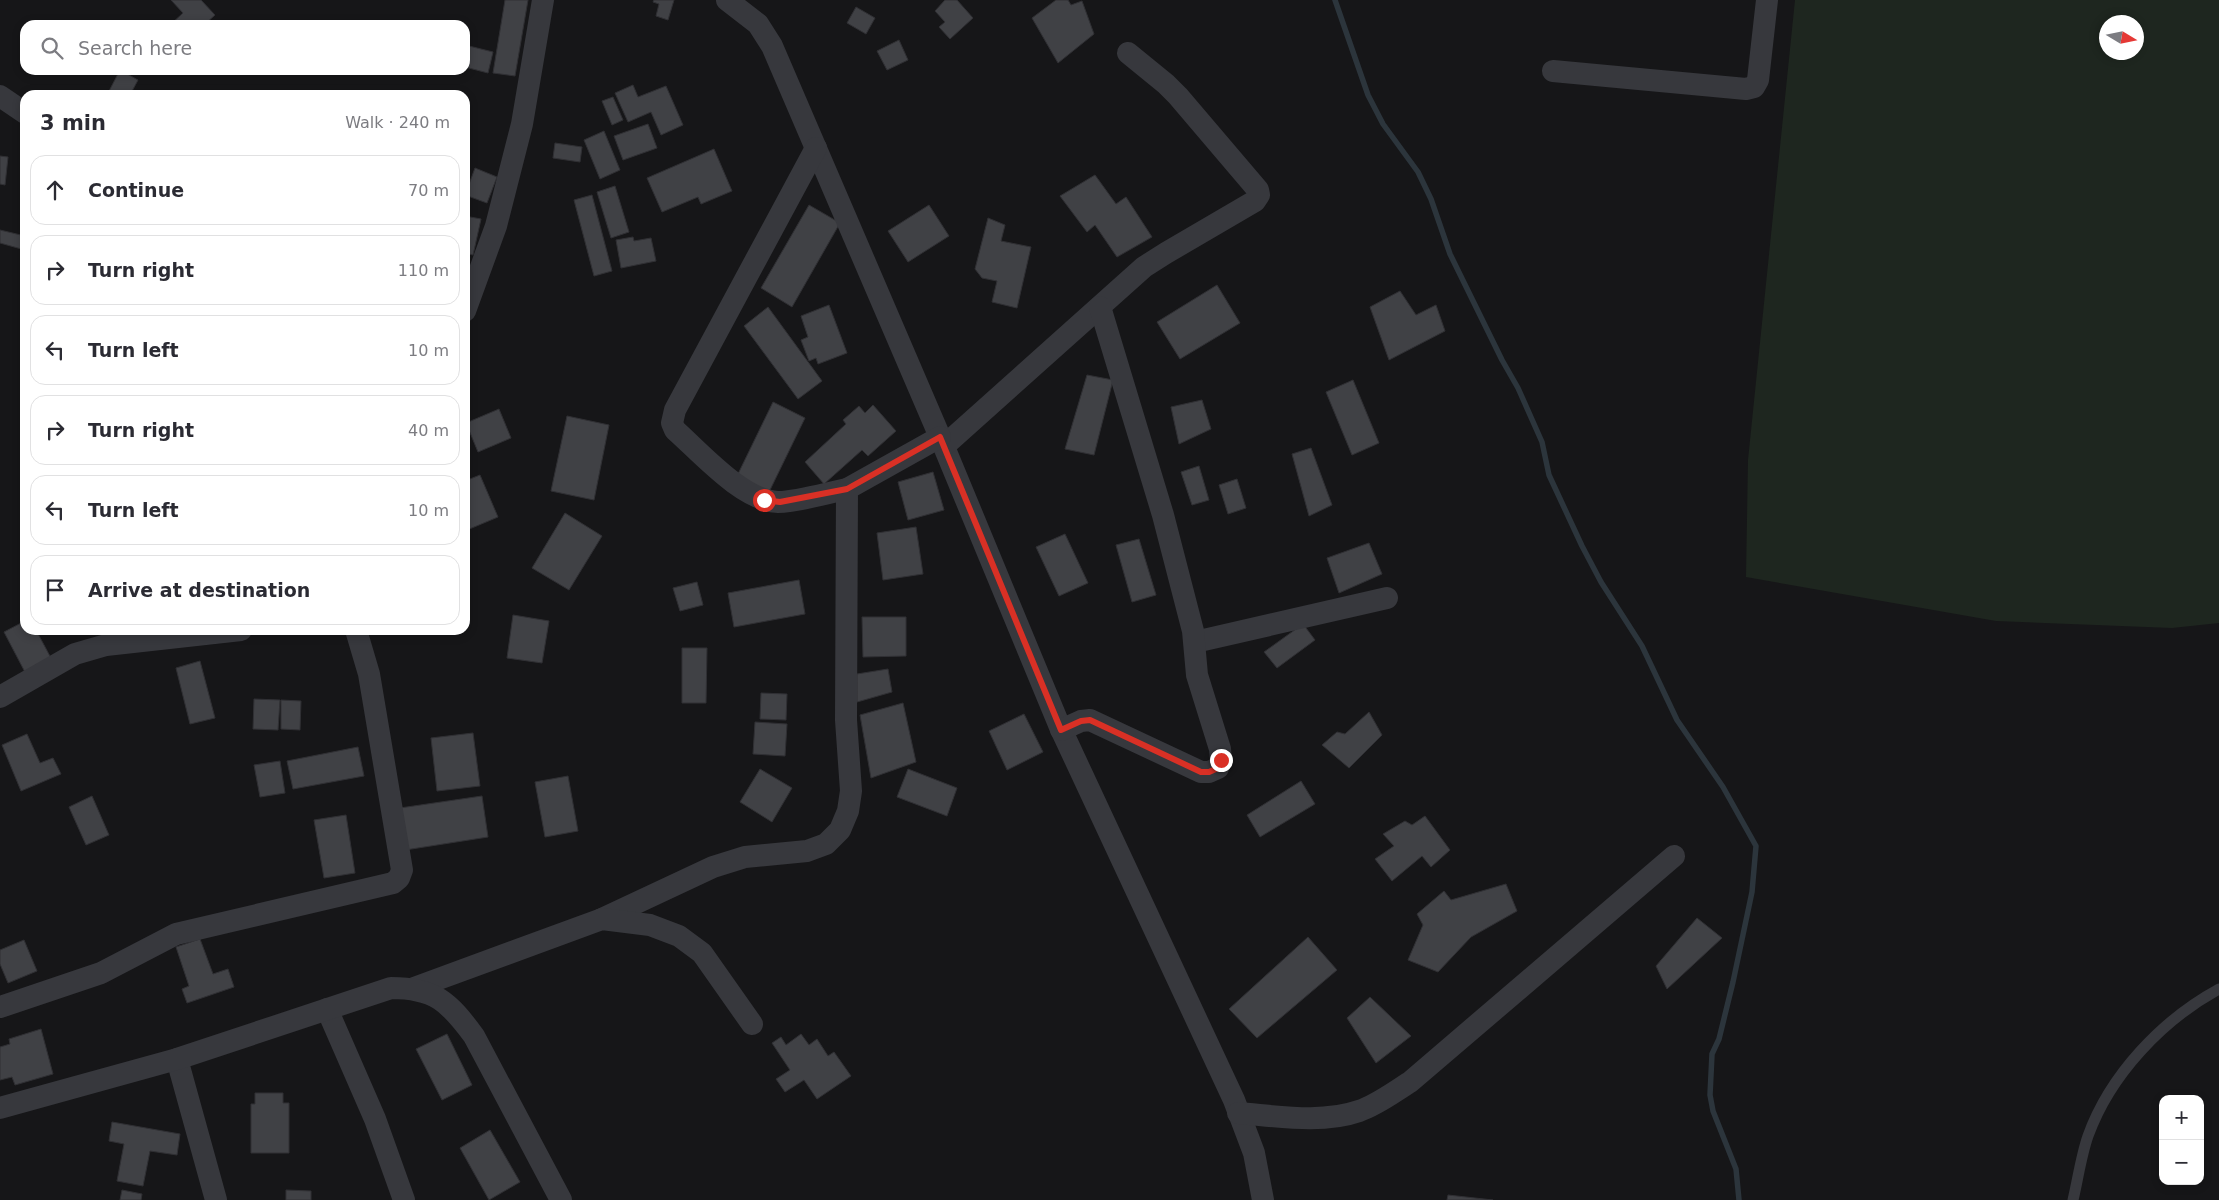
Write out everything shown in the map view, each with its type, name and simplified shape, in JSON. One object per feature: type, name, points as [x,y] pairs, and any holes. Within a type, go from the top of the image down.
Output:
[{"type":"street","points":[[470,297],[496,226],[522,124],[543,0]]},
{"type":"street","points":[[727,0],[758,24],[772,46],[942,442],[1061,730],[1238,1113],[1254,1153],[1263,1200]]},
{"type":"street","points":[[1553,71],[1746,89],[1754,87],[1758,80],[1767,0]]},
{"type":"street","points":[[816,148],[676,410],[672,423],[674,430],[744,491],[764,500],[780,502],[847,489],[942,442],[1144,267],[1256,201],[1259,195],[1258,190],[1172,90],[1128,53]]},
{"type":"street","points":[[0,96],[20,110]]},
{"type":"street","points":[[1061,730],[1081,721],[1090,720],[1194,770],[1209,772],[1218,768],[1221,760],[1220,749],[1197,675],[1195,642],[1162,515],[1100,307]]},
{"type":"street","points":[[414,988],[602,919],[713,867],[745,857],[807,851],[826,844],[840,830],[848,812],[851,791],[846,720],[847,489]]},
{"type":"street","points":[[1195,642],[1387,598]]},
{"type":"street","points":[[0,697],[75,654],[106,645],[191,635]]},
{"type":"street","points":[[0,1007],[101,973],[176,934],[393,882],[399,878],[402,870],[369,674],[357,635]]},
{"type":"street","points":[[1238,1113],[1331,1117],[1359,1111],[1385,1098],[1410,1082],[1674,856]]},
{"type":"street","points":[[602,919],[650,926],[679,936],[702,953],[752,1024]]},
{"type":"street","points":[[0,1108],[177,1059],[392,988],[414,988],[436,996],[457,1012],[474,1036],[561,1200]]},
{"type":"street","points":[[327,1009],[375,1119],[404,1200]]},
{"type":"street","points":[[177,1059],[216,1200]]},
{"type":"lane","points":[[2073,1200],[2088,1136],[2107,1098],[2130,1064],[2168,1025],[2219,989]]},
{"type":"shaded area","points":[[1795,0],[2219,0],[2219,623],[2172,628],[1996,621],[1746,577],[1748,460]]},
{"type":"building","points":[[171,0],[201,0],[215,15],[210,20],[175,20],[183,13]]},
{"type":"building","points":[[505,0],[528,0],[515,76],[493,73]]},
{"type":"building","points":[[654,0],[674,0],[668,20],[656,16],[659,4],[653,2]]},
{"type":"building","points":[[945,0],[957,0],[973,18],[950,39],[939,27],[945,22],[935,11]]},
{"type":"building","points":[[1056,0],[1068,0],[1071,5],[1082,1],[1094,34],[1058,63],[1032,18]]},
{"type":"building","points":[[856,7],[875,18],[866,34],[847,23]]},
{"type":"building","points":[[899,40],[908,60],[887,70],[877,51]]},
{"type":"building","points":[[470,46],[493,52],[488,73],[470,68]]},
{"type":"building","points":[[117,75],[129,75],[138,80],[133,90],[110,90]]},
{"type":"building","points":[[633,85],[638,97],[666,86],[683,125],[661,135],[651,112],[628,122],[615,93]]},
{"type":"building","points":[[613,97],[623,120],[612,125],[602,101]]},
{"type":"building","points":[[648,124],[657,148],[623,160],[614,136]]},
{"type":"building","points":[[604,131],[620,170],[600,179],[584,140]]},
{"type":"building","points":[[555,143],[582,147],[580,162],[553,158]]},
{"type":"building","points":[[714,149],[732,191],[701,204],[698,197],[662,212],[647,178]]},
{"type":"building","points":[[0,156],[8,157],[5,185],[0,184]]},
{"type":"building","points":[[475,168],[497,177],[487,203],[470,197],[470,182]]},
{"type":"building","points":[[1095,175],[1116,204],[1126,197],[1152,237],[1117,257],[1095,225],[1087,232],[1060,196]]},
{"type":"building","points":[[615,186],[629,232],[611,238],[597,192]]},
{"type":"building","points":[[592,195],[612,271],[594,276],[574,200]]},
{"type":"building","points":[[809,205],[840,223],[792,307],[761,288]]},
{"type":"building","points":[[929,205],[949,236],[908,262],[888,231]]},
{"type":"building","points":[[470,217],[481,219],[473,255],[470,254]]},
{"type":"building","points":[[988,218],[1005,225],[1001,241],[1031,247],[1017,308],[992,302],[997,281],[982,278],[975,269]]},
{"type":"building","points":[[0,230],[20,235],[20,249],[0,243]]},
{"type":"building","points":[[633,237],[634,241],[651,238],[656,261],[621,268],[616,240]]},
{"type":"building","points":[[1217,285],[1240,323],[1180,359],[1157,322]]},
{"type":"building","points":[[1400,291],[1416,315],[1436,305],[1445,331],[1389,360],[1370,307]]},
{"type":"building","points":[[829,305],[847,353],[818,364],[816,358],[809,361],[801,340],[808,337],[801,316]]},
{"type":"building","points":[[768,307],[822,381],[798,399],[744,326]]},
{"type":"building","points":[[1087,375],[1113,380],[1094,455],[1065,449]]},
{"type":"building","points":[[1353,380],[1379,443],[1352,455],[1326,392]]},
{"type":"building","points":[[1202,400],[1211,429],[1179,444],[1171,407]]},
{"type":"building","points":[[773,402],[805,418],[769,492],[737,476]]},
{"type":"building","points":[[873,405],[896,431],[868,456],[862,450],[824,484],[805,462],[846,424],[843,420],[859,406],[865,413]]},
{"type":"building","points":[[499,409],[511,438],[478,452],[470,433],[470,421]]},
{"type":"building","points":[[567,416],[609,425],[594,500],[551,491]]},
{"type":"building","points":[[1311,448],[1332,505],[1309,516],[1292,454]]},
{"type":"building","points":[[1199,466],[1209,500],[1192,505],[1181,472]]},
{"type":"building","points":[[933,472],[944,510],[908,520],[898,482]]},
{"type":"building","points":[[480,475],[498,517],[470,529],[470,479]]},
{"type":"building","points":[[1237,479],[1246,508],[1228,514],[1219,485]]},
{"type":"building","points":[[565,513],[602,536],[569,590],[532,568]]},
{"type":"building","points":[[916,527],[923,574],[883,580],[877,533]]},
{"type":"building","points":[[1065,534],[1088,583],[1059,596],[1036,547]]},
{"type":"building","points":[[1139,539],[1156,595],[1132,602],[1116,545]]},
{"type":"building","points":[[1369,543],[1382,574],[1339,593],[1327,558]]},
{"type":"building","points":[[799,580],[805,614],[734,627],[728,593]]},
{"type":"building","points":[[697,582],[703,605],[680,611],[673,588]]},
{"type":"building","points":[[513,615],[549,621],[542,663],[507,658]]},
{"type":"building","points":[[862,617],[906,617],[906,656],[863,657]]},
{"type":"building","points":[[20,624],[20,635],[39,635],[52,660],[26,674],[4,632]]},
{"type":"building","points":[[1303,624],[1315,640],[1277,668],[1264,652]]},
{"type":"building","points":[[682,648],[707,648],[706,703],[682,703]]},
{"type":"building","points":[[200,661],[215,718],[190,724],[176,668]]},
{"type":"building","points":[[888,669],[892,692],[857,702],[857,674]]},
{"type":"building","points":[[761,693],[787,694],[786,720],[760,719]]},
{"type":"building","points":[[254,699],[280,700],[278,730],[253,729]]},
{"type":"building","points":[[281,700],[301,701],[300,730],[281,729]]},
{"type":"building","points":[[903,703],[916,762],[871,778],[860,715]]},
{"type":"building","points":[[1369,712],[1382,735],[1349,768],[1322,745],[1337,732],[1345,734]]},
{"type":"building","points":[[1024,714],[1043,752],[1007,770],[989,731]]},
{"type":"building","points":[[755,722],[787,724],[785,756],[753,754]]},
{"type":"building","points":[[473,733],[480,786],[437,791],[431,738]]},
{"type":"building","points":[[27,734],[40,763],[53,758],[61,774],[21,791],[2,745]]},
{"type":"building","points":[[358,747],[364,776],[293,789],[287,761]]},
{"type":"building","points":[[280,761],[285,793],[260,797],[254,765]]},
{"type":"building","points":[[760,769],[792,788],[772,822],[740,802]]},
{"type":"building","points":[[908,769],[957,788],[947,816],[897,797]]},
{"type":"building","points":[[568,776],[578,831],[545,837],[535,782]]},
{"type":"building","points":[[1301,781],[1315,804],[1260,837],[1247,815]]},
{"type":"building","points":[[92,796],[109,835],[86,845],[69,807]]},
{"type":"building","points":[[482,796],[488,837],[405,850],[400,808]]},
{"type":"building","points":[[346,815],[355,873],[324,878],[314,820]]},
{"type":"building","points":[[1425,816],[1450,850],[1431,867],[1422,856],[1392,881],[1375,859],[1394,846],[1383,834],[1405,821],[1412,825]]},
{"type":"building","points":[[1506,884],[1517,911],[1471,937],[1438,972],[1408,960],[1423,925],[1417,914],[1444,891],[1451,900]]},
{"type":"building","points":[[1697,918],[1722,938],[1667,989],[1656,966]]},
{"type":"building","points":[[1308,937],[1337,970],[1257,1038],[1229,1009]]},
{"type":"building","points":[[200,939],[213,974],[228,969],[234,987],[187,1003],[182,989],[189,986],[176,947]]},
{"type":"building","points":[[24,940],[37,971],[8,983],[0,964],[0,950]]},
{"type":"building","points":[[1370,997],[1411,1036],[1376,1063],[1347,1018]]},
{"type":"building","points":[[41,1029],[53,1074],[15,1085],[12,1077],[0,1080],[0,1047],[10,1044],[9,1039]]},
{"type":"building","points":[[447,1034],[472,1085],[442,1100],[416,1049]]},
{"type":"building","points":[[801,1034],[809,1045],[817,1039],[828,1056],[834,1052],[851,1076],[817,1099],[804,1080],[785,1092],[776,1079],[790,1070],[772,1043],[781,1037],[786,1045]]},
{"type":"building","points":[[255,1093],[283,1093],[283,1103],[289,1103],[289,1153],[251,1153],[251,1104],[255,1104]]},
{"type":"building","points":[[112,1122],[180,1134],[177,1155],[150,1151],[143,1186],[117,1181],[124,1144],[109,1141]]},
{"type":"building","points":[[490,1130],[520,1182],[489,1200],[460,1148]]},
{"type":"building","points":[[122,1190],[142,1194],[141,1200],[120,1200]]},
{"type":"building","points":[[286,1190],[311,1191],[311,1200],[286,1200]]},
{"type":"building","points":[[1448,1195],[1493,1200],[1447,1200]]},
{"type":"waterway","points":[[1335,0],[1368,95],[1383,124],[1418,172],[1431,199],[1450,254],[1502,360],[1518,388],[1542,442],[1549,475],[1582,546],[1601,582],[1642,646],[1677,720],[1723,787],[1756,846],[1752,892],[1733,982],[1719,1039],[1712,1054],[1710,1095],[1713,1111],[1736,1169],[1739,1200]]},
{"type":"route","points":[[764,500],[780,502],[847,489],[940,437],[1061,730],[1081,721],[1090,720],[1098,722],[1187,767],[1201,772],[1209,772],[1218,768],[1221,760]]}]
